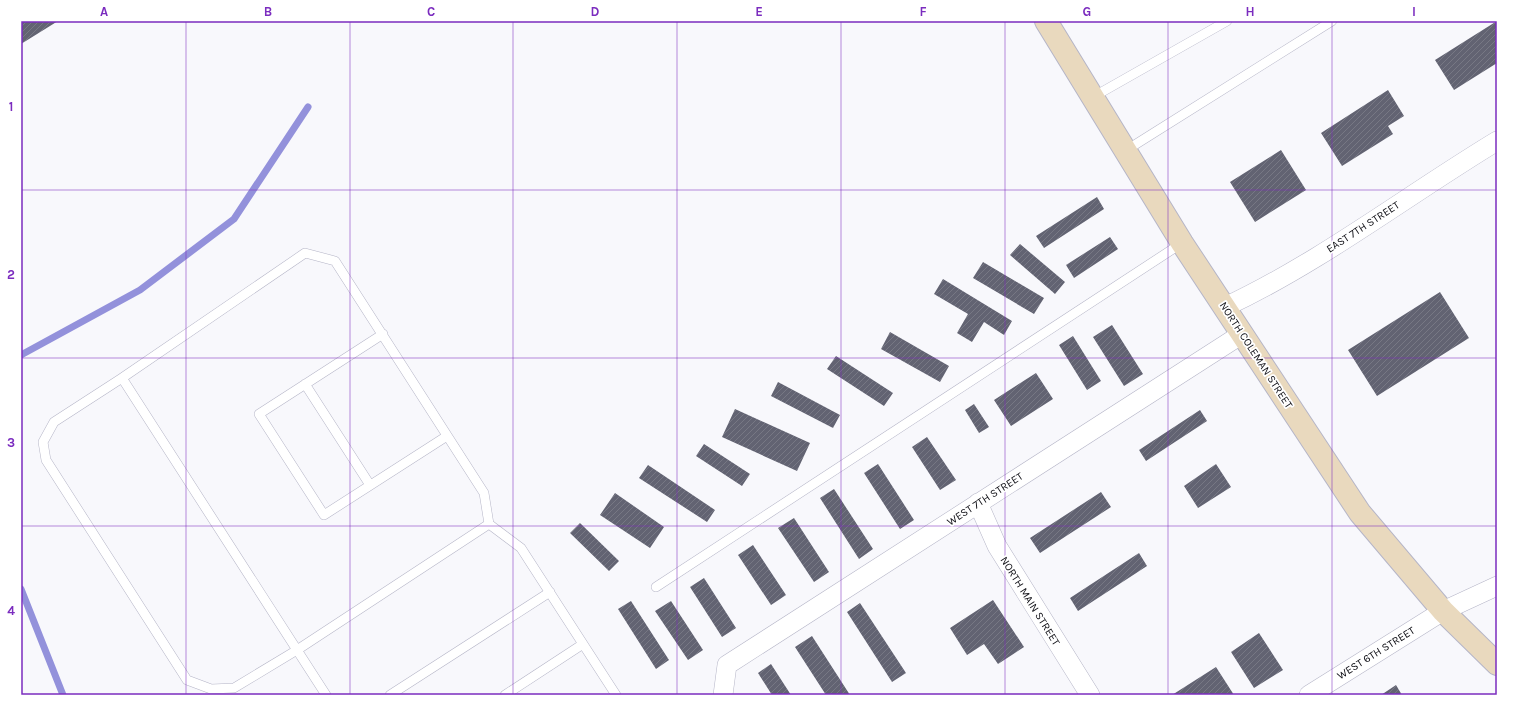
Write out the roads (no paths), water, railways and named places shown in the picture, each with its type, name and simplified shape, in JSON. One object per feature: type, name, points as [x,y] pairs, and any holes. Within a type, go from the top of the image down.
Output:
[{"type":"street","name":"NORTH COLEMAN STREET","points":[[1046,21],[1182,243],[1360,513],[1443,611],[1497,664]]},
{"type":"street","name":"EAST 7TH STREET","points":[[1225,307],[1266,288],[1497,141]]},
{"type":"street","name":"WEST 7TH STREET","points":[[723,695],[727,665],[1242,334]]},
{"type":"street","name":"NORTH MAIN STREET","points":[[978,504],[997,546],[1090,695]]},
{"type":"street","name":"WEST 6TH STREET","points":[[1309,695],[1443,611],[1497,586]]},
{"type":"lane","points":[[1093,97],[1227,21]]},
{"type":"lane","points":[[1125,151],[1332,21]]},
{"type":"lane","points":[[656,587],[1182,243]]},
{"type":"lane","points":[[489,524],[297,650],[234,688],[211,689],[187,680],[50,467],[46,460],[43,442],[54,422],[122,378],[305,253],[335,261],[484,493],[489,524],[521,548],[616,695]]},
{"type":"lane","points":[[382,334],[259,414],[324,515],[447,436]]},
{"type":"lane","points":[[122,378],[326,695]]},
{"type":"lane","points":[[305,384],[370,485]]},
{"type":"lane","points":[[390,695],[550,592]]},
{"type":"lane","points":[[505,695],[583,644]]},
{"type":"waterway","points":[[21,355],[140,290],[234,219],[308,107]]},
{"type":"waterway","points":[[21,589],[63,695]]}]
